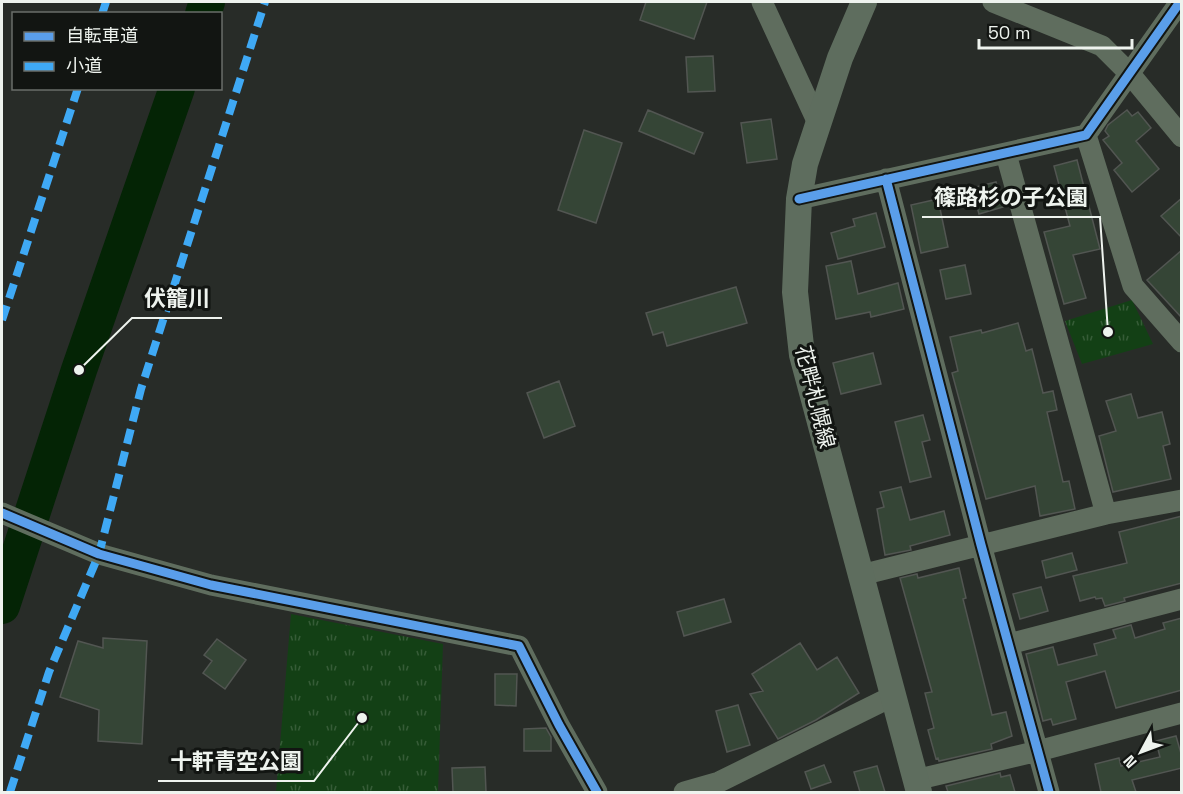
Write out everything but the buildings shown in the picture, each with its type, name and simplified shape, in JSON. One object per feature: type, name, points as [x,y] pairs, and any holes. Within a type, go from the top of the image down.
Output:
[{"type":"main road","name":"花畔札幌線","points":[[864,2],[840,58],[805,164],[799,199],[795,292],[802,355],[917,786]]},
{"type":"street","points":[[762,2],[818,123]]},
{"type":"street","points":[[993,2],[1102,46],[1130,74],[1182,137]]},
{"type":"street","points":[[799,199],[1086,135],[1180,2]]},
{"type":"street","points":[[1086,135],[1133,286],[1182,342]]},
{"type":"street","points":[[1006,154],[1106,514]]},
{"type":"street","points":[[886,179],[981,545],[1049,792]]},
{"type":"street","points":[[861,575],[1106,514],[1182,500]]},
{"type":"street","points":[[2,513],[99,554],[211,585],[519,646],[559,725],[597,792]]},
{"type":"street","points":[[1009,644],[1182,599]]},
{"type":"street","points":[[684,792],[719,782],[893,696]]},
{"type":"street","points":[[917,786],[1038,750],[1182,713]]},
{"type":"green space","points":[[1132,300],[1153,344],[1082,364],[1065,321]]},
{"type":"green space","points":[[291,614],[443,644],[438,792],[276,792]]},
{"type":"waterway","points":[[204,12],[207,2]]},
{"type":"waterway","points":[[2,606],[79,370],[176,90]]},
{"type":"marked path","points":[[103,12],[106,2]]},
{"type":"marked path","points":[[10,792],[49,672],[99,554],[141,389],[265,2]]},
{"type":"marked path","points":[[2,320],[77,90]]},
{"type":"cycle path","points":[[799,199],[1086,135],[1180,2]]},
{"type":"cycle path","points":[[886,179],[981,545],[1049,792]]},
{"type":"cycle path","points":[[2,513],[99,554],[211,585],[519,646],[559,725],[597,792]]},
{"type":"place","name":"篠路杉の子公園","points":[[1108,332]]},
{"type":"place","name":"伏籠川","points":[[79,370]]},
{"type":"place","name":"十軒青空公園","points":[[362,718]]}]
